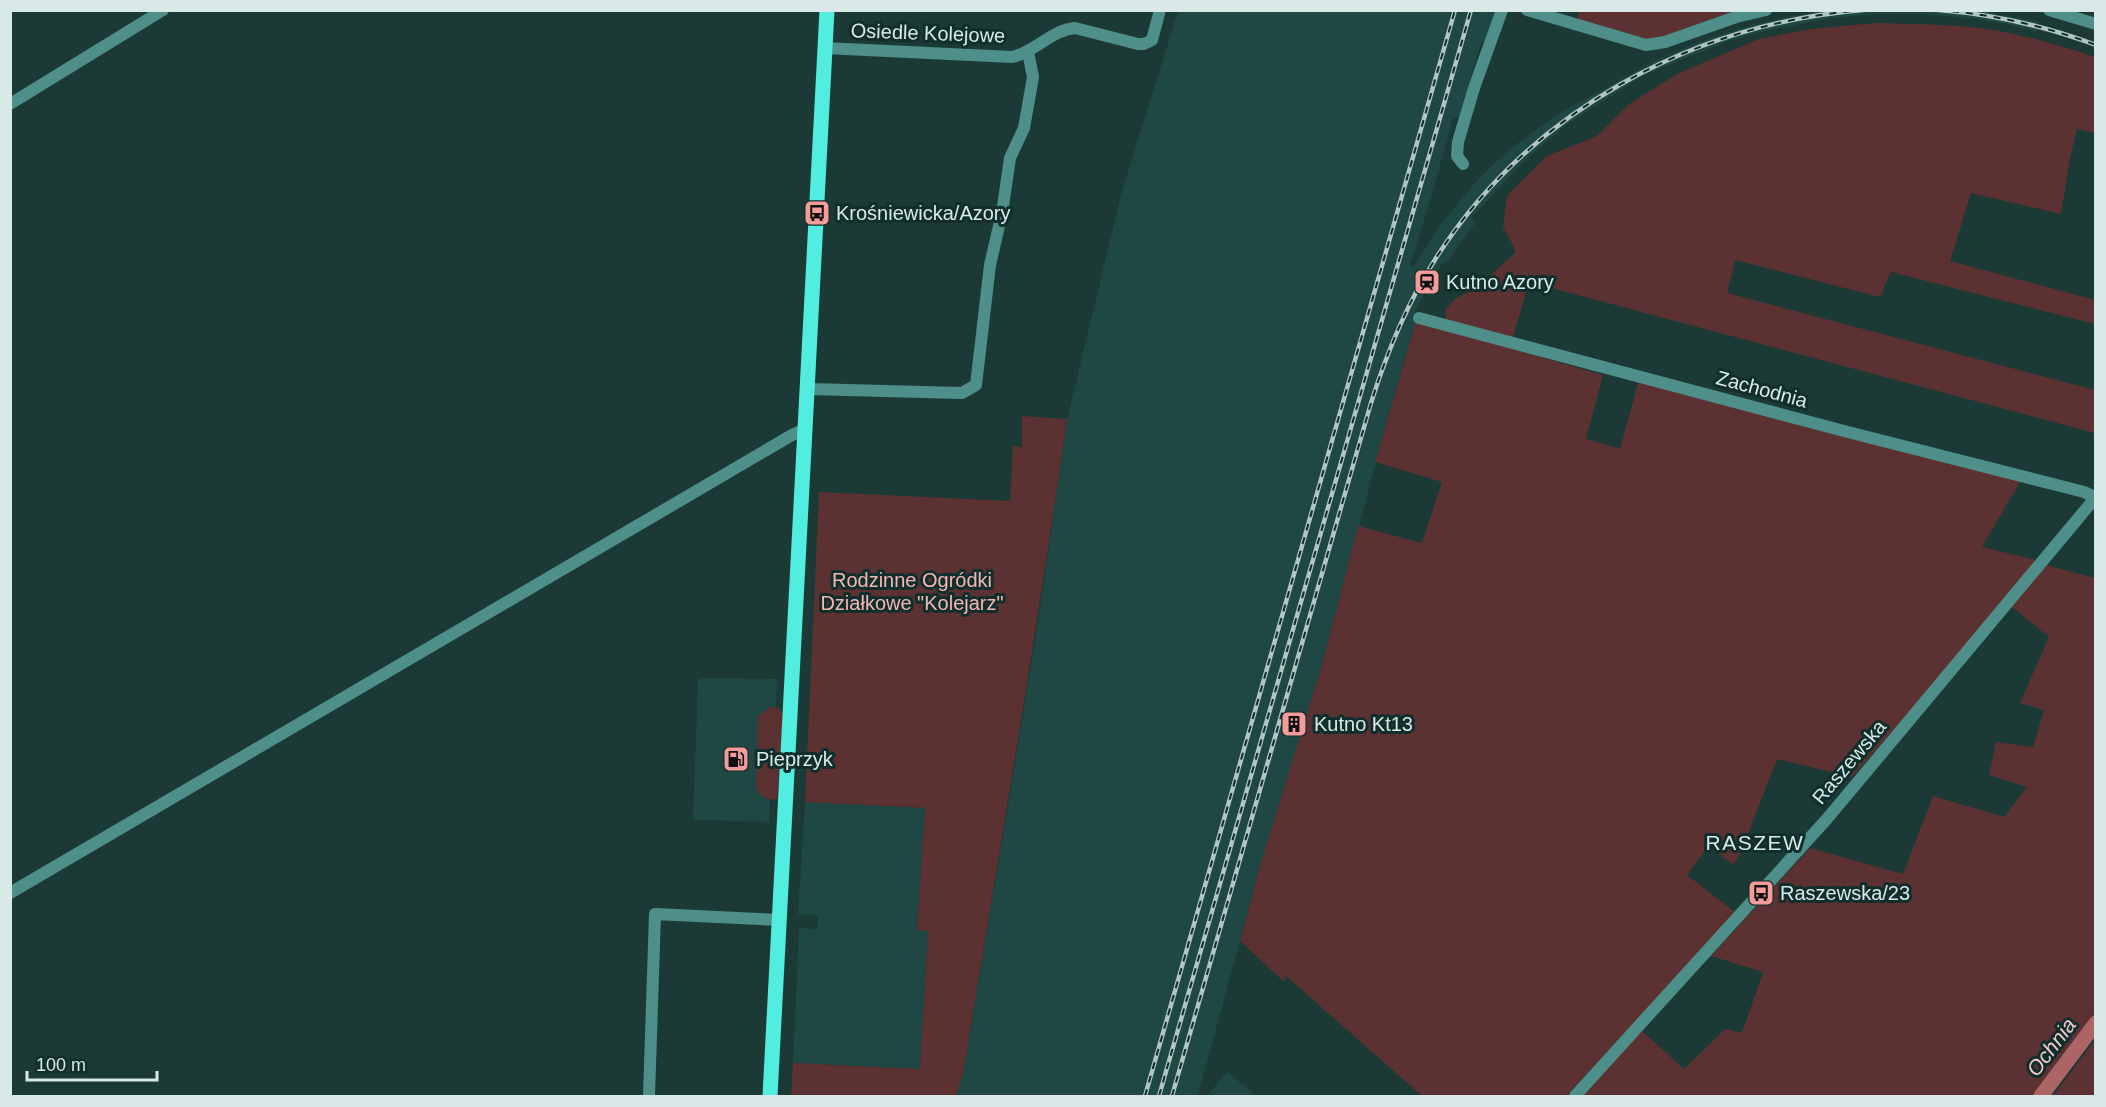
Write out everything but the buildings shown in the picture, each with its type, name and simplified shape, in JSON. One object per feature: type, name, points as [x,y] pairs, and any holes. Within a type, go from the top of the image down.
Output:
[{"type":"main road","points":[[770,1096],[827,10]]},
{"type":"street","points":[[10,104],[163,10]]},
{"type":"street","name":"Osiedle Kolejowe","points":[[825,48],[996,57],[1019,56],[1065,29],[1075,28],[1144,44],[1152,40],[1160,10]]},
{"type":"street","points":[[1463,164],[1457,156],[1458,142],[1474,88],[1502,10]]},
{"type":"street","points":[[1527,10],[1647,45],[1665,42],[1736,17],[1766,10]]},
{"type":"street","points":[[2049,10],[2096,24]]},
{"type":"street","name":"Osiedle Kolejowe","points":[[808,389],[962,393],[976,385],[990,265],[1002,213],[1010,159],[1024,128],[1034,77],[1028,52]]},
{"type":"street","name":"Zachodnia","points":[[1419,318],[2084,492],[2095,497]]},
{"type":"street","points":[[10,893],[805,429]]},
{"type":"street","name":"Raszewska","points":[[1575,1096],[1826,820],[2095,497]]},
{"type":"street","points":[[649,1096],[655,914],[779,920]]},
{"type":"shaded area","points":[[1827,10],[1978,11],[2039,22],[2036,32],[1982,20],[1924,14],[1877,14],[1831,18],[1755,33],[1726,42],[1644,75],[1566,125],[1523,162],[1471,218],[1476,222],[1445,264],[1442,263],[1411,318],[1416,321],[1396,387],[1322,665],[1268,847],[1261,862],[1198,1096],[956,1096],[963,1073],[1009,800],[1040,609],[1067,419],[1122,191],[1178,11],[1495,11],[1486,40],[1481,43],[1459,117],[1453,118],[1410,265],[1414,267],[1439,226],[1479,178],[1510,149],[1558,114],[1653,62],[1696,43],[1752,25]]},
{"type":"shaded area","points":[[698,678],[777,679],[769,822],[693,820]]},
{"type":"shaded area","points":[[805,802],[925,808],[917,930],[928,931],[920,1069],[793,1063],[799,928],[818,929],[818,915],[798,914]]},
{"type":"shaded area","points":[[1227,1072],[1257,1096],[1207,1096]]},
{"type":"green space","points":[[1579,11],[1740,11],[1719,16],[1658,41],[1641,42],[1576,23]]},
{"type":"green space","points":[[1875,23],[1987,29],[2069,48],[2095,57],[2095,133],[2077,129],[2061,214],[1971,193],[1950,261],[2095,300],[2095,324],[1891,272],[1880,297],[1735,260],[1727,293],[2095,390],[2095,433],[1529,282],[1512,340],[1446,320],[1445,310],[1456,298],[1479,287],[1515,253],[1503,227],[1507,196],[1547,156],[1597,136],[1629,104],[1679,73],[1759,39],[1811,29]]},
{"type":"green space","points":[[1416,321],[1603,375],[1586,439],[1620,449],[1639,380],[2021,480],[1982,547],[2036,560],[1997,613],[1852,777],[1777,759],[1741,852],[1733,865],[1709,845],[1687,875],[1736,913],[1702,955],[1627,1030],[1566,1096],[1422,1096],[1286,976],[1284,982],[1240,941],[1261,862],[1322,665],[1358,526],[1422,543],[1442,482],[1375,462]]},
{"type":"green space","name":"Rodzinne Ogródki Działkowe \"Kolejarz\"","points":[[1022,416],[1067,419],[1004,828],[963,1073],[956,1096],[791,1096],[793,1063],[920,1069],[928,931],[917,930],[925,808],[805,802],[819,492],[1010,501],[1013,446],[1022,447]]},
{"type":"green space","points":[[2046,565],[2095,578],[2095,1012],[2032,1096],[1580,1096],[1642,1031],[1684,1069],[1725,1029],[1742,1033],[1763,972],[1711,956],[1810,848],[1903,874],[1933,796],[2004,817],[2027,787],[1989,775],[1996,742],[2033,747],[2044,710],[2020,703],[2049,637],[2012,607]]},
{"type":"green space","points":[[772,706],[779,708],[783,714],[777,799],[765,798],[756,788],[758,716]]},
{"type":"green space","points":[[2095,1040],[2095,1096],[2053,1096]]},
{"type":"waterway","name":"Ochnia","points":[[2041,1096],[2096,1023]]},
{"type":"railway","points":[[1145,1096],[1455,10]]},
{"type":"railway","points":[[1159,1096],[1471,10]]},
{"type":"railway","points":[[1172,1096],[1371,403],[1399,328],[1436,258],[1474,206],[1518,160],[1567,119],[1620,84],[1677,56],[1737,34],[1799,19],[1863,10]]},
{"type":"railway","points":[[1938,10],[1978,14],[2018,22],[2096,45]]},
{"type":"place","name":"Krośniewicka/Azory","points":[[817,213]]},
{"type":"place","name":"Kutno Azory","points":[[1427,282]]},
{"type":"place","name":"Kutno Kt13","points":[[1294,724]]},
{"type":"place","name":"Pieprzyk","points":[[736,759]]},
{"type":"place","name":"Raszewska/23","points":[[1761,893]]},
{"type":"district","name":"RASZEW","points":[[1755,842]]}]
